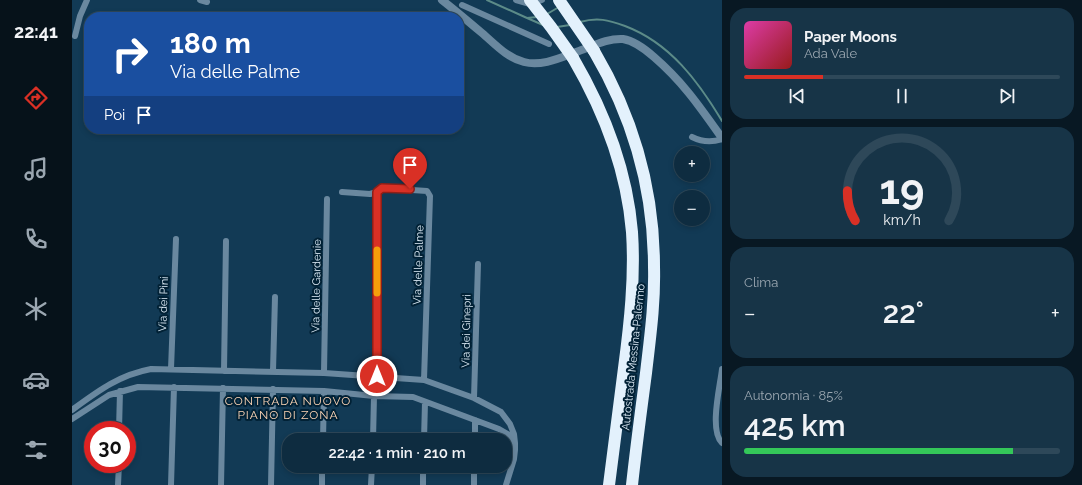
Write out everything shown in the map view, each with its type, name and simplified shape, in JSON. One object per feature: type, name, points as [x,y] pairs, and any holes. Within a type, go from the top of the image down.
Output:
[{"type":"highway","name":"Autostrada Messina-Palermo","points":[[530,0],[573,58],[593,95],[609,135],[626,195],[632,232],[631,300],[609,485]]},
{"type":"highway","name":"Autostrada Messina-Palermo","points":[[559,0],[594,51],[612,83],[638,149],[647,190],[652,229],[654,268],[652,320],[632,485]]},
{"type":"street","points":[[76,36],[80,16],[87,0]]},
{"type":"street","points":[[200,0],[207,2]]},
{"type":"street","points":[[442,0],[462,5],[549,44]]},
{"type":"street","points":[[516,0],[530,4],[542,0]]},
{"type":"street","points":[[462,5],[504,52],[525,62],[532,63],[547,61],[612,40],[624,40],[636,44],[676,76],[688,90],[722,138],[714,142],[706,142],[692,137]]},
{"type":"street","name":"Via delle Palme","points":[[342,192],[370,194],[377,192],[382,188],[421,190],[427,191],[430,196],[424,380]]},
{"type":"street","points":[[377,192],[377,376]]},
{"type":"street","name":"Via delle Gardenie","points":[[324,373],[327,199]]},
{"type":"street","name":"Via dei Pini","points":[[171,369],[176,239]]},
{"type":"street","points":[[224,371],[226,241]]},
{"type":"street","name":"Via dei Ginepri","points":[[474,398],[478,264]]},
{"type":"street","points":[[273,371],[275,297]]},
{"type":"street","points":[[72,410],[112,382],[126,375],[151,369],[324,373],[424,380],[474,398],[501,412],[510,424],[514,434],[515,443],[514,459],[506,485]]},
{"type":"street","points":[[722,369],[715,421],[717,436],[722,444]]},
{"type":"street","points":[[72,419],[109,395],[138,386],[324,391],[374,396],[413,397],[506,432],[511,436],[515,443]]},
{"type":"street","points":[[171,485],[174,387]]},
{"type":"street","points":[[221,485],[223,388]]},
{"type":"street","points":[[271,485],[274,389]]},
{"type":"street","points":[[119,421],[120,391]]},
{"type":"street","points":[[323,433],[324,391]]},
{"type":"street","points":[[373,433],[374,396]]},
{"type":"street","points":[[424,433],[425,402]]},
{"type":"street","points":[[475,420],[475,433]]},
{"type":"street","points":[[118,485],[119,473]]},
{"type":"street","points":[[322,473],[322,485]]},
{"type":"street","points":[[371,485],[372,473]]},
{"type":"street","points":[[423,473],[423,485]]},
{"type":"street","points":[[474,473],[474,485]]},
{"type":"waterway","points":[[487,0],[527,18],[537,17]]},
{"type":"waterway","points":[[547,14],[559,7]]},
{"type":"waterway","points":[[527,18],[543,25]]},
{"type":"waterway","points":[[580,22],[598,19],[613,22],[641,33],[656,42],[693,78],[722,121]]},
{"type":"waterway","points":[[557,27],[570,25]]},
{"type":"slow traffic","points":[[377,250],[377,293]]},
{"type":"district","name":"CONTRADA NUOVO PIANO DI ZONA","points":[[288,408]]},
{"type":"route","points":[[377,376],[377,192],[382,188],[410,189]]}]
